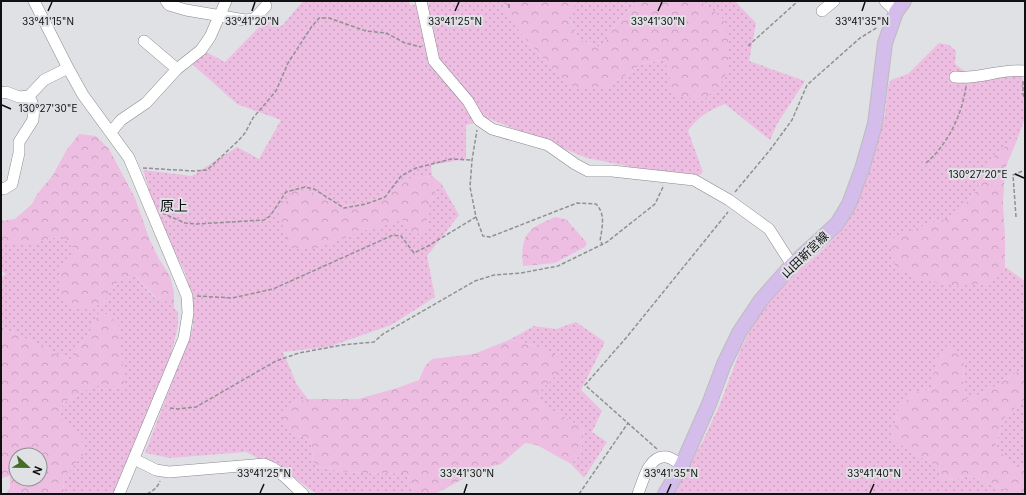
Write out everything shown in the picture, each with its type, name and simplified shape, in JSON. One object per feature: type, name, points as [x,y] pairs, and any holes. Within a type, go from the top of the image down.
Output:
[{"type":"main road","name":"山田新宮線","points":[[665,494],[682,465],[709,404],[724,364],[739,333],[761,300],[792,265],[837,224],[849,204],[862,168],[875,124],[885,43],[900,6]]},
{"type":"street","points":[[34,1],[83,95],[129,158],[187,296],[188,313],[184,338],[119,494]]},
{"type":"street","points":[[166,1],[169,5],[186,10],[245,20],[254,19],[266,6]]},
{"type":"street","points":[[111,132],[121,120],[146,103],[178,69],[201,50],[210,37],[226,1]]},
{"type":"street","points":[[421,1],[434,61],[468,101],[479,120],[492,129],[548,145],[575,164],[588,171],[612,171],[694,180],[731,202],[769,229],[792,265]]},
{"type":"street","points":[[822,11],[834,1]]},
{"type":"street","points":[[885,1],[900,6]]},
{"type":"street","points":[[144,40],[178,69]]},
{"type":"street","points":[[1,93],[6,92],[19,97],[29,96],[44,80],[68,68]]},
{"type":"street","points":[[955,77],[967,78],[1013,70],[1024,71]]},
{"type":"street","points":[[1,188],[4,189],[12,184],[19,153],[19,142],[33,120],[34,107],[29,96]]},
{"type":"street","points":[[638,494],[651,464],[658,458],[668,458],[682,465]]},
{"type":"street","points":[[134,459],[156,470],[169,472],[264,464],[281,472],[303,494]]},
{"type":"path","points":[[509,1],[509,8]]},
{"type":"path","points":[[748,46],[798,1]]},
{"type":"path","points":[[133,168],[194,171],[207,170],[238,141],[252,118],[276,91],[288,62],[319,18],[329,18],[366,31],[386,33],[405,43],[419,47],[430,44]]},
{"type":"path","points":[[668,458],[585,385],[626,338],[770,150],[792,120],[807,85],[860,38],[882,25],[892,25]]},
{"type":"path","points":[[1024,71],[1023,94],[1025,100]]},
{"type":"path","points":[[926,163],[941,148],[953,127],[961,107],[967,78]]},
{"type":"path","points":[[479,120],[472,160],[470,187],[476,217],[483,236],[490,237],[577,203],[596,204],[601,209],[603,221],[600,241],[603,245]]},
{"type":"path","points":[[152,213],[162,212],[185,223],[264,220],[270,216],[286,192],[306,187],[314,189],[344,208],[366,204],[384,198],[401,176],[416,168],[451,159],[472,160]]},
{"type":"path","points":[[1016,218],[1013,175],[1025,170]]},
{"type":"path","points":[[170,408],[196,407],[276,361],[299,353],[342,345],[374,342],[383,334],[475,281],[494,275],[521,273],[558,266],[603,245],[655,204],[663,187],[662,177]]},
{"type":"path","points":[[187,296],[232,298],[273,288],[394,235],[401,236],[414,253],[476,217]]},
{"type":"path","points":[[579,494],[628,423]]},
{"type":"path","points":[[148,494],[159,485],[164,471]]},
{"type":"green space","points":[[303,1],[409,1],[410,5],[428,3],[432,1],[504,1],[504,9],[523,36],[564,80],[608,87],[642,64],[665,59],[670,77],[722,17],[700,1],[735,1],[756,23],[749,61],[805,81],[777,124],[770,140],[725,104],[700,118],[688,131],[703,172],[697,177],[652,171],[587,158],[490,119],[466,125],[466,159],[431,165],[432,176],[412,178],[376,199],[351,205],[339,206],[308,190],[366,230],[404,219],[427,228],[430,204],[441,183],[459,215],[427,256],[435,297],[391,325],[328,347],[283,352],[297,385],[308,399],[290,403],[289,432],[311,440],[313,462],[332,470],[344,472],[406,473],[415,494],[318,494],[289,474],[246,452],[170,458],[145,453],[193,327],[193,312],[186,275],[155,209],[143,170],[192,176],[237,147],[259,159],[281,120],[237,104],[191,63],[206,52],[225,62],[265,21],[282,26]]},
{"type":"green space","points":[[504,1],[576,1],[569,18],[578,39],[602,48],[613,28],[637,1],[700,1],[721,16],[725,23],[729,57],[724,79],[705,99],[684,98],[669,91],[670,77],[664,59],[642,64],[608,87],[578,89],[564,80],[523,36],[503,9]]},
{"type":"green space","points":[[576,1],[637,1],[613,28],[602,48],[578,39],[569,17]]},
{"type":"green space","points":[[939,43],[949,45],[956,51],[955,64],[967,73],[1011,73],[1021,76],[1025,87],[1024,120],[1019,135],[995,155],[976,191],[955,217],[929,223],[999,276],[1005,267],[1025,281],[1025,367],[986,392],[966,401],[963,381],[964,361],[931,389],[914,392],[898,410],[892,438],[913,453],[939,467],[942,481],[970,476],[1015,494],[673,494],[702,443],[720,404],[741,348],[766,302],[790,277],[818,254],[845,227],[862,188],[876,148],[885,115],[888,86],[891,80],[908,74]]},
{"type":"green space","points":[[79,134],[96,136],[109,149],[135,198],[149,238],[159,259],[170,276],[174,292],[174,309],[164,299],[156,298],[136,276],[119,280],[101,305],[78,309],[60,299],[61,269],[74,249],[62,236],[33,243],[1,243],[1,221],[15,219],[32,204],[38,193],[53,175],[66,151]]},
{"type":"green space","points":[[1019,135],[1005,169],[1003,203],[1005,267],[1000,276],[986,283],[955,286],[918,279],[895,267],[889,240],[929,223],[955,217],[976,191],[995,155]]},
{"type":"green space","points":[[432,176],[441,183],[430,204],[427,228],[419,234],[409,231],[403,220],[366,230],[315,249],[291,248],[283,228],[279,212],[292,191],[308,190],[339,206],[351,205],[376,199],[412,178]]},
{"type":"green space","points":[[556,217],[567,220],[587,243],[585,247],[555,263],[523,266],[523,246],[528,234],[532,229]]},
{"type":"green space","points":[[62,236],[74,249],[101,305],[119,280],[136,276],[155,298],[164,299],[178,312],[178,326],[170,358],[113,494],[64,494],[63,478],[83,455],[82,439],[59,416],[63,403],[93,386],[121,350],[121,329],[98,314],[91,330],[70,360],[1,327],[1,277],[6,274],[1,270],[1,243],[33,243]]},
{"type":"green space","points":[[98,314],[108,314],[121,329],[121,350],[125,387],[93,386],[63,403],[59,416],[82,438],[83,455],[63,478],[64,494],[6,494],[10,487],[48,487],[48,447],[8,447],[8,476],[1,478],[1,327],[70,360],[91,330]]},
{"type":"green space","points":[[576,322],[605,342],[581,390],[602,411],[592,432],[607,442],[584,478],[571,464],[580,455],[584,430],[540,403],[538,393],[548,383],[538,347],[511,339],[534,326],[556,329]]},
{"type":"green space","points":[[511,339],[538,347],[559,357],[561,371],[538,393],[540,403],[584,430],[580,455],[571,464],[537,445],[525,443],[501,464],[484,468],[435,494],[415,494],[406,473],[344,472],[332,470],[313,462],[311,440],[289,432],[282,420],[290,403],[308,399],[358,399],[397,388],[419,380],[425,366],[432,359],[474,354]]},
{"type":"green space","points":[[954,347],[964,361],[963,381],[966,401],[986,392],[1025,367],[1025,399],[1003,419],[996,445],[1011,466],[1025,470],[1025,494],[1015,494],[970,476],[942,481],[939,467],[913,453],[892,439],[898,410],[914,392],[931,389],[938,355]]},
{"type":"green space","points":[[1025,399],[1025,470],[1011,466],[996,446],[1003,419]]},
{"type":"district","name":"原上","points":[[174,206]]}]
